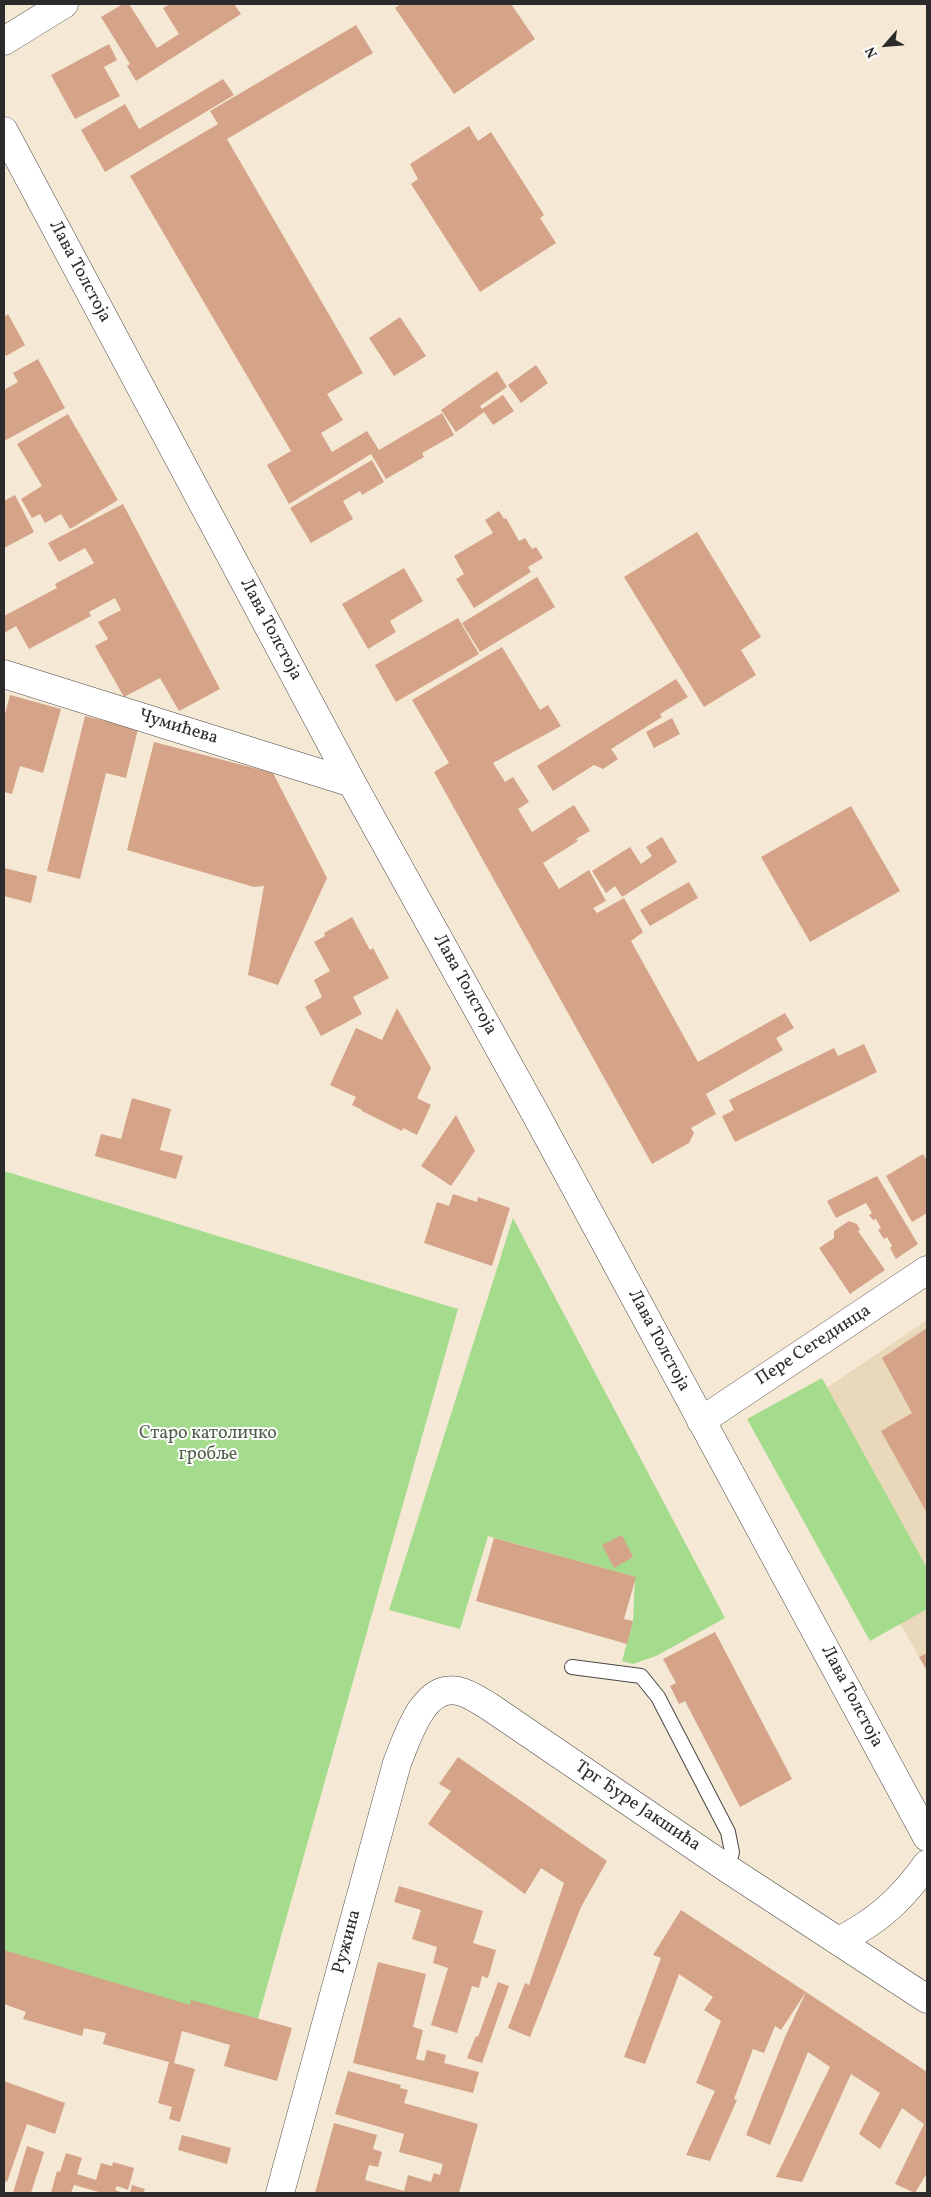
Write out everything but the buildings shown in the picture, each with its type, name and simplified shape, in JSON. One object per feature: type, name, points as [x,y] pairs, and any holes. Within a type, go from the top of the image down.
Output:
[{"type":"street","points":[[4,41],[64,4]]},
{"type":"street","name":"Лава Толстоја","points":[[4,131],[352,783],[534,1111],[927,1837]]},
{"type":"street","name":"Чумићева","points":[[4,674],[352,783]]},
{"type":"street","name":"Пере Сегединца","points":[[701,1421],[927,1270]]},
{"type":"street","name":"Трг Ђуре Јакшића","points":[[432,1698],[439,1693],[457,1690],[490,1707],[728,1869],[927,1999]]},
{"type":"street","name":"Ружина","points":[[280,2193],[397,1763],[419,1712],[432,1698]]},
{"type":"street","points":[[839,1941],[880,1917],[908,1890],[927,1864]]},
{"type":"lane","points":[[572,1667],[641,1676],[658,1698],[728,1832],[732,1852],[728,1869]]},
{"type":"shaded area","points":[[927,1320],[927,1653],[919,1657],[785,1416]]},
{"type":"green space","name":"Старо католичко гробље","points":[[4,1171],[458,1309],[253,2036],[4,1964]]},
{"type":"green space","points":[[513,1218],[725,1618],[656,1656],[633,1664],[622,1661],[633,1621],[635,1577],[488,1536],[460,1629],[389,1610]]},
{"type":"green space","points":[[822,1378],[927,1568],[927,1609],[870,1641],[747,1419]]}]
